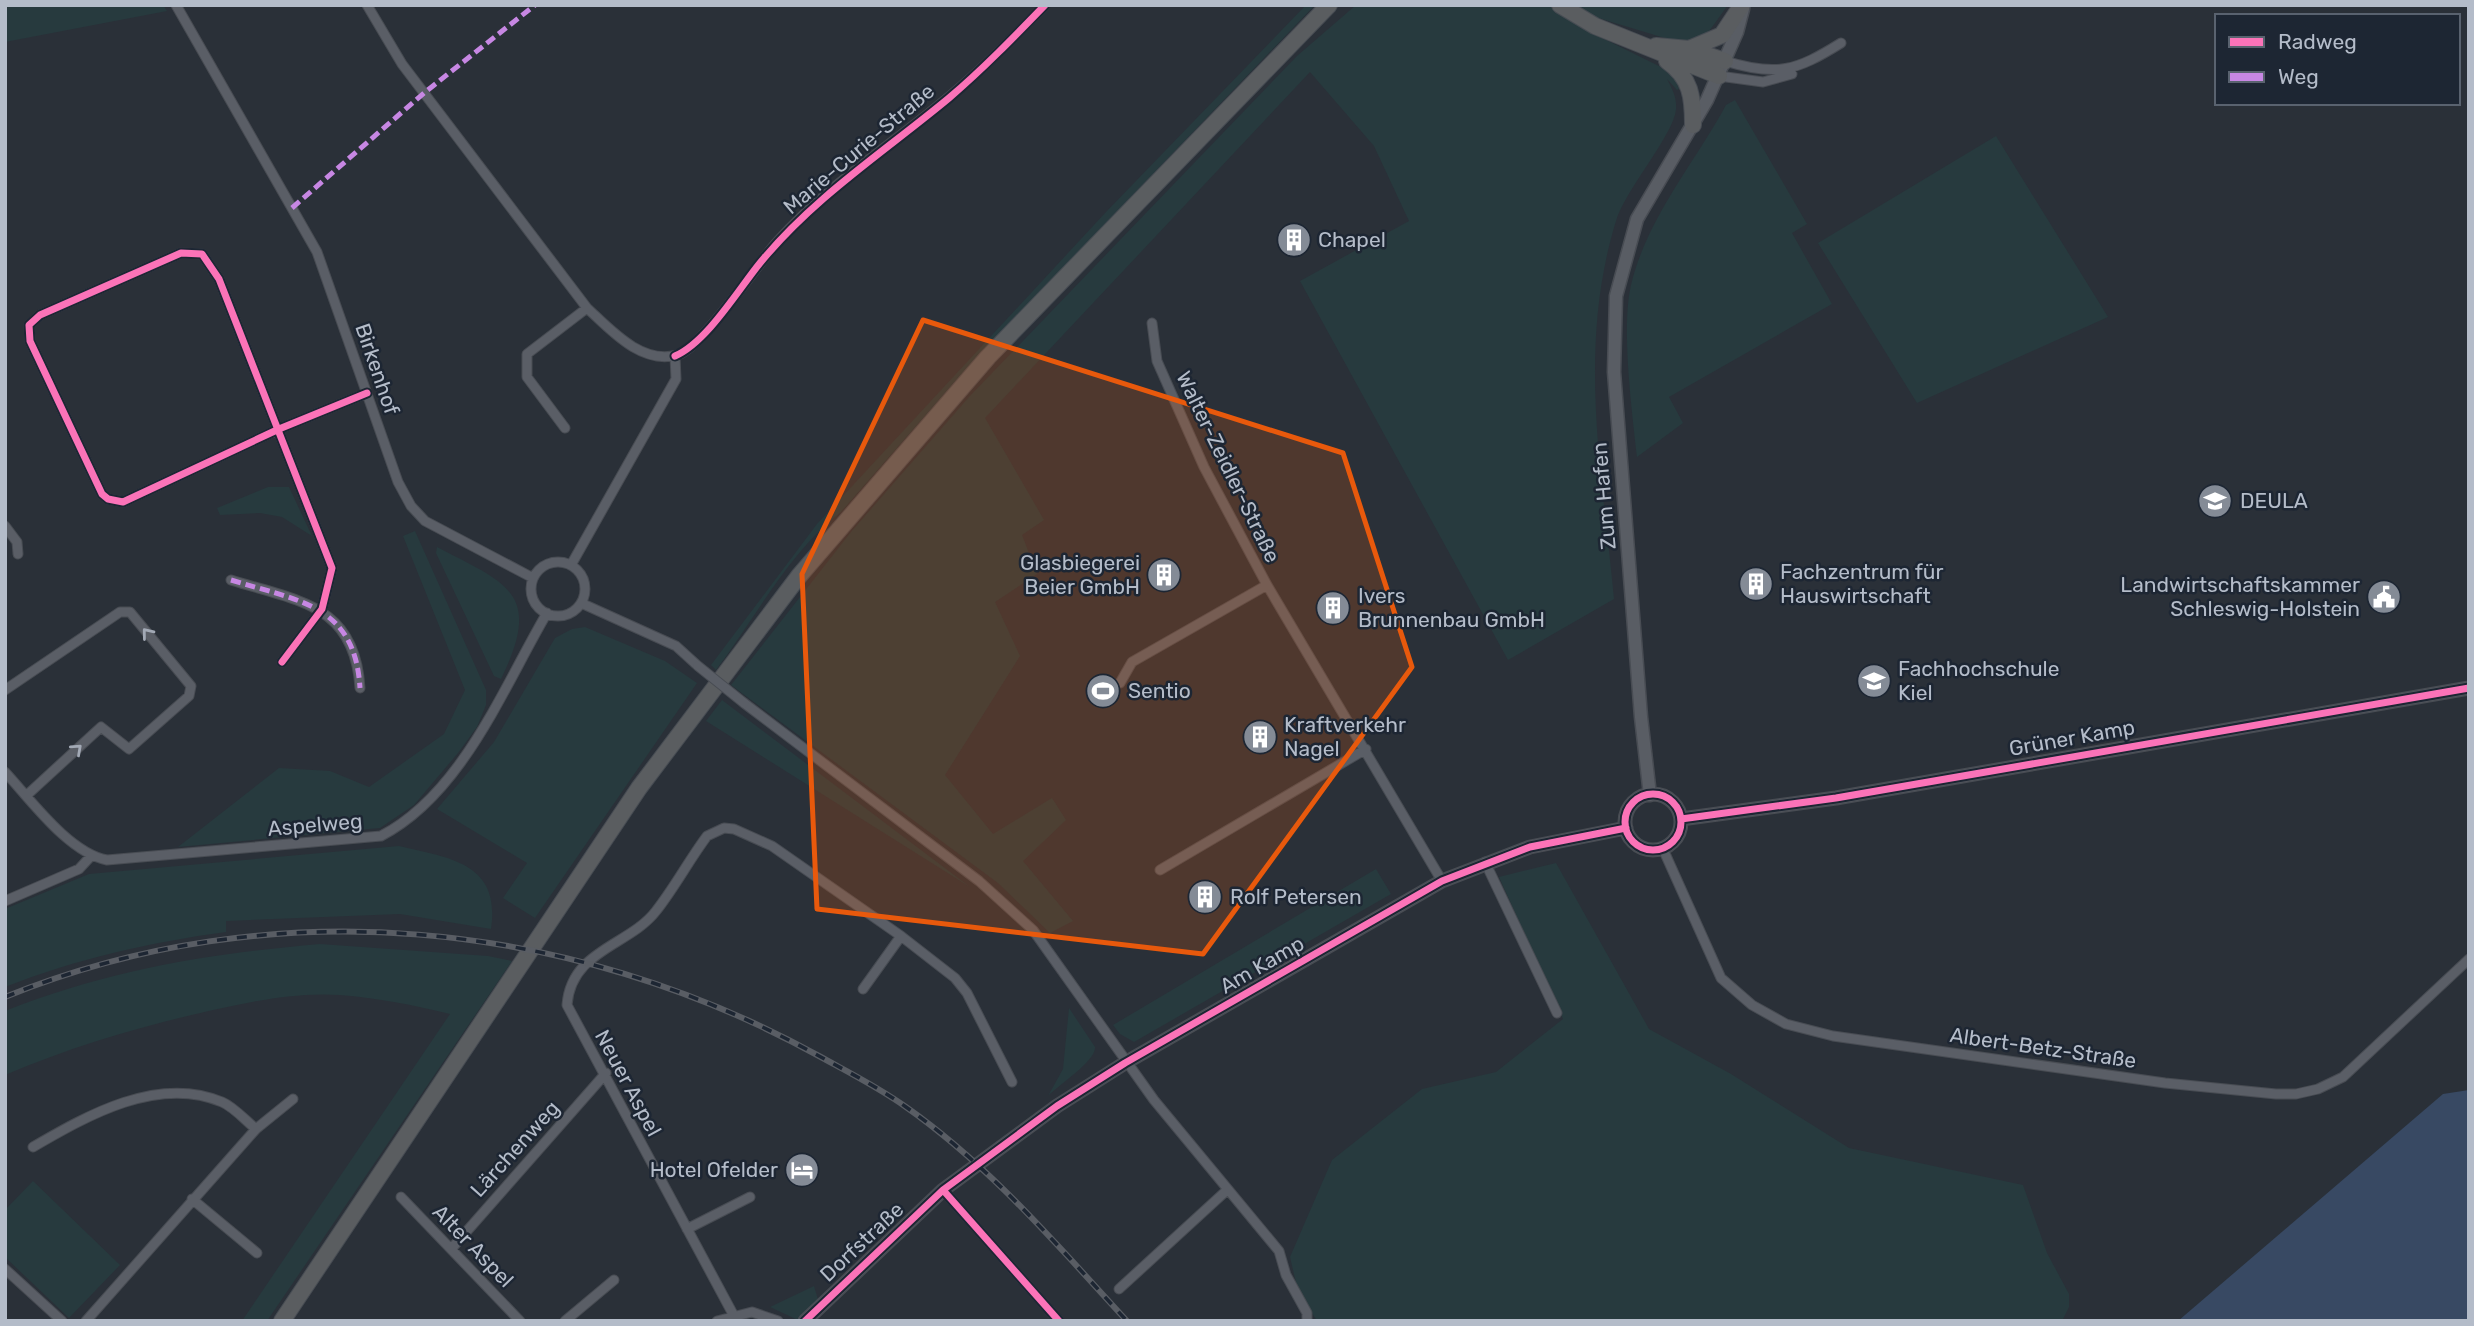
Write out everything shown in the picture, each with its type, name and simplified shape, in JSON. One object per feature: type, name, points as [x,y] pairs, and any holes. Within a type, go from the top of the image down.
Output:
[{"type":"highway","points":[[282,1321],[639,788],[791,586],[877,482],[988,357],[1329,5]]},
{"type":"highway","points":[[1280,54],[1341,5]]},
{"type":"highway","points":[[1560,5],[1595,26],[1661,54],[1722,68]]},
{"type":"highway","points":[[1689,49],[1722,35],[1743,5]]},
{"type":"highway","points":[[1640,45],[1689,49],[1722,68]]},
{"type":"highway","points":[[1661,54],[1686,79],[1693,99],[1693,125]]},
{"type":"main road","points":[[1722,68],[1743,5]]},
{"type":"main road","name":"Zum Hafen","points":[[1650,795],[1641,718],[1613,340],[1618,279],[1630,234],[1646,200],[1693,125],[1722,68]]},
{"type":"main road","name":"Grüner Kamp","points":[[1681,819],[1836,798],[2469,688]]},
{"type":"main road","points":[[1650,795],[1666,798],[1675,804],[1681,819],[1676,838],[1663,849],[1643,849],[1629,837],[1626,828],[1628,809],[1642,797],[1650,795]]},
{"type":"main road","name":"Am Kamp","points":[[943,1190],[1077,1092],[1442,881],[1485,862],[1530,847],[1626,828]]},
{"type":"main road","name":"Dorfstraße","points":[[805,1321],[943,1190]]},
{"type":"street","name":"Birkenhof","points":[[176,5],[317,253],[398,482],[417,514],[436,527],[533,578]]},
{"type":"street","points":[[367,5],[402,64],[587,307],[621,340],[647,354],[675,356],[676,379],[571,565]]},
{"type":"street","name":"Marie-Curie-Straße","points":[[675,356],[689,350],[703,335],[779,240],[842,181],[950,97],[1045,5]]},
{"type":"street","points":[[1722,68],[1763,82],[1787,76],[1841,43]]},
{"type":"street","points":[[1722,68],[1783,71],[1814,60]]},
{"type":"street","points":[[282,662],[322,609],[332,568],[279,429],[219,279],[202,254],[181,253],[40,315],[29,325],[30,341],[102,494],[108,499],[123,502],[279,429],[367,393]]},
{"type":"street","points":[[565,428],[527,377],[527,354],[587,307]]},
{"type":"street","name":"Walter-Zeidler-Straße","points":[[1152,323],[1157,361],[1204,467],[1267,585],[1442,881]]},
{"type":"street","points":[[5,527],[17,542],[18,554]]},
{"type":"street","points":[[562,562],[571,565],[582,576],[585,585],[581,603],[569,613],[547,613],[532,597],[533,578],[546,564],[562,562]]},
{"type":"street","points":[[231,580],[322,609],[341,629],[354,649],[360,688]]},
{"type":"street","name":"Walter-Zeidler-Straße","points":[[1120,683],[1132,662],[1267,585]]},
{"type":"street","points":[[581,603],[676,646],[744,703],[1006,903],[1052,953],[1125,1063],[1226,1191],[1279,1251],[1280,1262],[1307,1313],[1307,1321]]},
{"type":"street","points":[[5,690],[120,612],[130,612],[191,686],[189,696],[128,749],[101,727],[27,795]]},
{"type":"street","name":"Aspelweg","points":[[91,856],[115,860],[370,838],[391,830],[418,810],[481,735],[547,613]]},
{"type":"street","points":[[1160,870],[1366,749]]},
{"type":"street","points":[[5,772],[75,846],[91,856],[79,869],[5,901]]},
{"type":"street","name":"Neuer Aspel","points":[[734,1316],[606,1073],[567,1005],[574,983],[595,953],[645,924],[707,836],[724,828],[753,837],[791,857],[901,936]]},
{"type":"street","name":"Albert-Betz-Straße","points":[[1663,849],[1721,978],[1752,1005],[1786,1024],[1833,1036],[2165,1083],[2276,1094],[2296,1094],[2318,1089],[2343,1077],[2469,958]]},
{"type":"street","points":[[1485,862],[1557,1013]]},
{"type":"street","points":[[863,989],[901,936],[955,978],[967,993],[1013,1083]]},
{"type":"street","name":"Lärchenweg","points":[[452,1248],[606,1073]]},
{"type":"street","points":[[33,1147],[74,1124],[129,1100],[188,1091],[225,1103],[256,1129]]},
{"type":"street","points":[[86,1321],[256,1129],[293,1099]]},
{"type":"street","points":[[943,1190],[1059,1321]]},
{"type":"street","points":[[1119,1289],[1226,1191]]},
{"type":"street","name":"Alter Aspel","points":[[401,1196],[520,1321]]},
{"type":"street","points":[[687,1229],[750,1197]]},
{"type":"street","points":[[192,1199],[257,1253]]},
{"type":"street","points":[[5,1269],[62,1321]]},
{"type":"street","points":[[565,1321],[614,1280]]},
{"type":"street","points":[[717,1321],[752,1312],[778,1321]]},
{"type":"highlighted area","points":[[923,320],[1343,453],[1412,667],[1203,954],[817,909],[802,574]]},
{"type":"green space","points":[[5,5],[163,5],[167,11],[5,42]]},
{"type":"green space","points":[[1306,5],[1315,5],[966,369],[841,512],[805,547],[774,586],[716,670],[711,665],[817,524],[1106,212]]},
{"type":"green space","points":[[1356,5],[1550,5],[1590,32],[1667,70],[1682,87],[1677,90],[1667,79],[1676,101],[1673,120],[1621,208],[1604,268],[1595,362],[1596,409],[1614,599],[1508,660],[1300,281],[1409,221],[1374,146],[1310,72],[985,418],[1044,520],[1022,535],[1037,574],[995,602],[1020,656],[945,775],[993,834],[1052,798],[1066,820],[1023,861],[1073,921],[1050,933],[998,883],[731,685],[851,532],[969,397],[1297,56]]},
{"type":"green space","points":[[1574,5],[1728,5],[1707,34],[1709,39],[1678,42],[1595,17]]},
{"type":"green space","points":[[1735,100],[1807,224],[1792,233],[1832,304],[1669,397],[1683,423],[1637,457],[1627,346],[1631,285],[1648,237],[1672,192],[1726,105]]},
{"type":"green space","points":[[1996,136],[2108,317],[1917,403],[1818,243]]},
{"type":"green space","points":[[268,487],[289,487],[312,536],[282,517],[260,513],[220,515],[217,508]]},
{"type":"green space","points":[[415,531],[486,690],[486,705],[477,727],[458,753],[414,805],[380,828],[178,847],[279,768],[330,771],[369,787],[444,734],[465,690],[403,536]]},
{"type":"green space","points":[[437,547],[500,582],[518,609],[519,627],[501,679],[494,676],[436,553]]},
{"type":"green space","points":[[585,627],[665,661],[697,683],[535,918],[503,898],[527,863],[437,809],[494,742],[555,638],[572,629]]},
{"type":"green space","points":[[722,700],[970,887],[706,721]]},
{"type":"green space","points":[[399,846],[453,860],[480,877],[488,890],[492,907],[491,929],[400,914],[226,921],[226,932],[114,953],[5,987],[5,909],[89,874]]},
{"type":"green space","points":[[1556,863],[1649,1029],[1731,1074],[1849,1148],[2023,1185],[2047,1253],[2069,1294],[2069,1307],[2062,1321],[1317,1321],[1298,1291],[1290,1257],[1332,1160],[1422,1089],[1496,1072],[1563,1019],[1499,877]]},
{"type":"green space","points":[[1376,869],[1391,894],[1134,1042],[1120,1034],[1113,1025]]},
{"type":"green space","points":[[320,944],[488,956],[512,961],[267,1321],[242,1321],[450,1014],[395,1002],[340,995],[276,998],[244,1003],[134,1030],[5,1075],[5,1011],[83,984],[160,965]]},
{"type":"green space","points":[[1069,1008],[1095,1047],[1094,1053],[1048,1096],[1063,1069]]},
{"type":"green space","points":[[33,1181],[120,1265],[69,1318],[5,1257],[5,1210]]},
{"type":"green space","points":[[814,1286],[819,1303],[800,1321],[770,1307]]},
{"type":"water","points":[[2469,1090],[2469,1321],[2178,1321],[2443,1094]]},
{"type":"railway","points":[[5,997],[106,963],[210,941],[314,932],[419,935],[523,949],[625,974],[724,1010],[819,1056],[906,1107],[937,1130],[994,1181],[1127,1321]]},
{"type":"marked path","points":[[292,208],[424,93],[535,5]]},
{"type":"marked path","points":[[231,580],[300,601],[335,622],[347,639],[356,660],[360,688]]},
{"type":"cycle path","points":[[675,356],[710,328],[760,263],[803,217],[962,87],[1045,5]]},
{"type":"cycle path","points":[[282,662],[322,609],[332,568],[219,279],[202,254],[181,253],[40,315],[29,325],[30,341],[102,494],[108,499],[123,502],[279,429],[367,393]]},
{"type":"cycle path","points":[[1681,819],[1836,798],[2469,688]]},
{"type":"cycle path","points":[[1653,794],[1664,796],[1673,802],[1679,811],[1681,822],[1679,833],[1673,842],[1664,848],[1653,850],[1642,848],[1633,842],[1627,833],[1625,822],[1627,811],[1633,802],[1642,796],[1653,794]]},
{"type":"cycle path","points":[[805,1321],[943,1190],[1057,1106],[1125,1063],[1442,881],[1530,847],[1626,828]]},
{"type":"cycle path","points":[[943,1190],[1059,1321]]},
{"type":"place","name":"Chapel","points":[[1294,240]]},
{"type":"place","name":"DEULA","points":[[2215,501]]},
{"type":"place","name":"Glasbiegerei Beier GmbH","points":[[1164,575]]},
{"type":"place","name":"Fachzentrum für Hauswirtschaft","points":[[1756,584]]},
{"type":"place","name":"Landwirtschaftskammer Schleswig-Holstein","points":[[2384,597]]},
{"type":"place","name":"Ivers Brunnenbau GmbH","points":[[1333,608]]},
{"type":"place","name":"Fachhochschule Kiel","points":[[1874,681]]},
{"type":"place","name":"Sentio","points":[[1103,691]]},
{"type":"place","name":"Kraftverkehr Nagel","points":[[1260,737]]},
{"type":"place","name":"Rolf Petersen","points":[[1205,897]]},
{"type":"place","name":"Hotel Ofelder","points":[[802,1170]]}]
